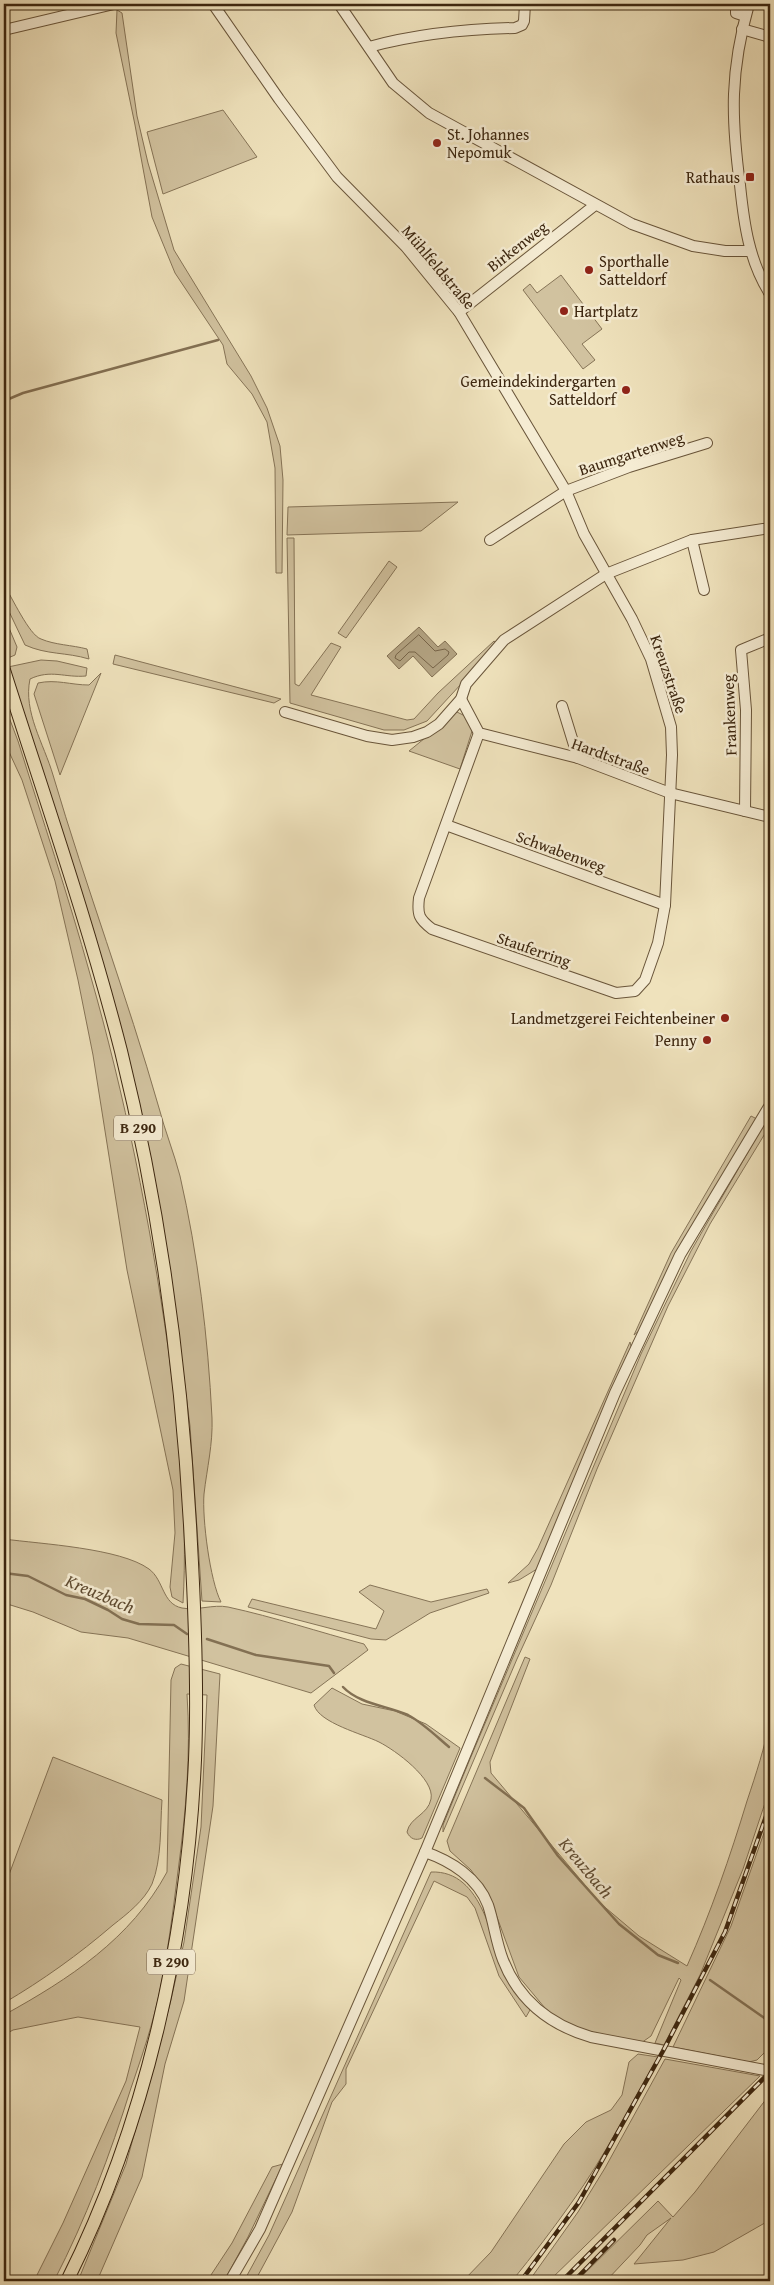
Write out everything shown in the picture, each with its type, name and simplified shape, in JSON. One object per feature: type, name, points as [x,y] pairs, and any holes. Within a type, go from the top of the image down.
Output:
[{"type":"main road","name":"B 290","points":[[6,675],[83,919],[120,1050],[150,1183],[172,1318],[187,1453],[193,1590],[196,1710],[189,1848],[177,1930],[165,1994],[145,2074],[117,2162],[67,2281]]},
{"type":"street","points":[[4,30],[114,4]]},
{"type":"street","name":"Mühlfeldstraße","points":[[214,4],[279,99],[337,177],[406,247],[459,312],[566,490],[584,534],[606,574]]},
{"type":"street","points":[[339,4],[393,84],[429,113],[595,205],[648,231],[693,246],[725,251],[749,251]]},
{"type":"street","points":[[369,47],[468,29],[515,28],[522,25],[524,21],[525,4]]},
{"type":"street","points":[[736,4],[736,13],[745,16]]},
{"type":"street","points":[[748,4],[737,51],[732,108],[735,156],[749,251],[760,278],[770,294]]},
{"type":"street","points":[[742,28],[770,37]]},
{"type":"street","name":"Birkenweg","points":[[459,312],[595,205]]},
{"type":"street","name":"Baumgartenweg","points":[[490,540],[566,490],[707,444]]},
{"type":"street","points":[[285,712],[367,736],[392,740],[414,737],[427,732],[439,724],[461,699],[466,684],[504,640],[606,574],[692,540],[770,528]]},
{"type":"street","points":[[692,540],[704,590]]},
{"type":"street","name":"Kreuzstraße","points":[[606,574],[636,627],[651,659],[661,690],[671,726],[670,793]]},
{"type":"street","name":"Frankenweg","points":[[745,811],[746,710],[741,650],[770,638]]},
{"type":"street","points":[[461,699],[479,732]]},
{"type":"street","points":[[562,706],[578,758]]},
{"type":"street","name":"Hardtstraße","points":[[479,732],[578,758],[670,793],[770,817]]},
{"type":"street","name":"Stauferring","points":[[479,732],[419,898],[418,909],[422,920],[432,929],[616,993],[635,991],[646,980],[658,943],[665,905],[670,793]]},
{"type":"street","name":"Schwabenweg","points":[[446,825],[665,905]]},
{"type":"street","points":[[230,2281],[264,2220],[426,1852],[615,1393],[680,1255],[770,1105]]},
{"type":"street","points":[[426,1852],[451,1863],[478,1888],[487,1903],[503,1960],[515,1982],[546,2018],[572,2032],[591,2037],[770,2071]]},
{"type":"shaded area","points":[[117,10],[122,13],[137,116],[148,163],[174,250],[251,376],[267,408],[280,446],[283,480],[282,573],[276,573],[275,468],[267,422],[252,394],[227,364],[223,345],[175,273],[152,217],[116,33]]},
{"type":"shaded area","points":[[223,110],[257,157],[163,194],[147,132]]},
{"type":"shaded area","name":"Hartplatz","points":[[561,275],[602,329],[582,344],[595,360],[583,369],[523,290],[530,284],[537,293]]},
{"type":"shaded area","points":[[458,502],[421,531],[287,535],[288,507]]},
{"type":"shaded area","points":[[287,538],[294,538],[295,684],[299,686],[331,643],[341,647],[311,695],[407,720],[414,719],[438,693],[494,641],[498,644],[427,721],[404,730],[384,730],[290,703]]},
{"type":"shaded area","points":[[389,561],[397,567],[346,638],[338,633]]},
{"type":"shaded area","points":[[4,585],[31,631],[36,636],[52,643],[87,649],[89,659],[25,645],[4,601]]},
{"type":"shaded area","points":[[4,616],[17,647],[15,655],[8,658],[4,650]]},
{"type":"shaded area","points":[[115,655],[281,699],[274,703],[113,664]]},
{"type":"shaded area","points":[[41,660],[57,661],[87,668],[86,676],[51,674],[30,679],[29,704],[147,1066],[180,1176],[192,1236],[208,1357],[212,1428],[204,1494],[204,1518],[213,1580],[221,1602],[202,1601],[190,1426],[170,1269],[156,1190],[8,667]]},
{"type":"shaded area","points":[[101,673],[60,775],[34,694],[38,683],[51,682],[89,685]]},
{"type":"shaded area","points":[[4,704],[18,741],[82,944],[103,1020],[145,1206],[161,1300],[176,1411],[182,1475],[183,1603],[172,1597],[170,1587],[175,1533],[173,1490],[127,1270],[93,1055],[55,881],[22,780],[4,741]]},
{"type":"shaded area","points":[[457,712],[465,716],[473,728],[460,769],[409,751]]},
{"type":"shaded area","points":[[751,1116],[757,1119],[640,1330],[634,1335],[671,1253]]},
{"type":"shaded area","points":[[767,1119],[769,1127],[710,1224],[668,1306],[597,1469],[551,1585],[517,1659],[443,1832],[443,1825],[470,1759],[641,1354],[691,1251]]},
{"type":"shaded area","points":[[630,1342],[632,1350],[537,1569],[519,1580],[508,1583],[529,1564],[538,1548]]},
{"type":"shaded area","points":[[4,1539],[80,1548],[119,1556],[149,1569],[158,1579],[167,1597],[175,1606],[188,1609],[217,1606],[228,1607],[364,1644],[368,1650],[311,1693],[128,1638],[81,1632],[33,1612],[4,1603]]},
{"type":"shaded area","points":[[370,1585],[431,1602],[487,1589],[489,1593],[430,1613],[386,1640],[371,1639],[248,1607],[252,1599],[376,1629],[384,1611],[359,1592]]},
{"type":"shaded area","points":[[525,1657],[530,1659],[490,1762],[491,1773],[600,1903],[639,1936],[687,1966],[727,1864],[766,1740],[770,1719],[770,1788],[743,1869],[700,1975],[664,2045],[655,2043],[681,1980],[679,1978],[651,2036],[641,2043],[575,2029],[550,2014],[519,1977],[490,1898],[471,1870],[450,1851],[447,1841]]},
{"type":"shaded area","points":[[181,1664],[220,1674],[213,1806],[184,2001],[165,2064],[142,2177],[97,2281],[78,2281],[126,2164],[170,2004],[184,1942],[201,1827],[207,1695],[187,1694],[188,1760],[183,1827],[168,1946],[154,2015],[115,2138],[77,2234],[54,2281],[34,2281],[63,2223],[126,2081],[140,2027],[78,2017],[13,2030],[4,2035],[4,2015],[75,1972],[117,1937],[152,1896],[167,1872],[171,1680],[175,1668]]},
{"type":"shaded area","points":[[332,1688],[362,1704],[395,1711],[426,1724],[460,1748],[422,1838],[413,1839],[407,1832],[412,1823],[423,1813],[429,1804],[431,1791],[427,1783],[421,1774],[404,1758],[386,1746],[333,1723],[318,1711],[314,1705]]},
{"type":"shaded area","points":[[53,1757],[162,1800],[157,1864],[149,1890],[129,1912],[60,1967],[4,2003],[4,1888]]},
{"type":"shaded area","points":[[770,1816],[770,1850],[765,1868],[770,1872],[770,2047],[757,2060],[749,2062],[673,2047],[731,1926]]},
{"type":"shaded area","points":[[431,1872],[449,1875],[463,1883],[474,1895],[483,1911],[510,1983],[530,2010],[526,2017],[499,1976],[475,1908],[467,1897],[434,1881],[346,2069],[346,2084],[332,2102],[292,2212],[255,2281],[244,2281],[269,2235]]},
{"type":"shaded area","points":[[638,2054],[658,2057],[595,2167],[535,2252],[512,2281],[463,2281],[491,2252],[564,2144],[586,2122],[611,2110],[622,2095],[629,2062]]},
{"type":"shaded area","points":[[665,2059],[760,2076],[549,2281],[529,2281],[578,2212],[605,2168]]},
{"type":"shaded area","points":[[770,2094],[770,2220],[714,2252],[683,2260],[634,2264],[671,2218],[647,2235],[606,2281],[577,2281],[658,2201],[673,2217],[695,2192]]},
{"type":"shaded area","points":[[283,2164],[248,2237],[224,2281],[207,2281],[232,2243],[272,2167]]},
{"type":"water","points":[[419,627],[438,647],[445,641],[457,654],[432,677],[413,656],[399,669],[387,656]]},
{"type":"waterway","points":[[4,401],[23,393],[218,340]]},
{"type":"waterway","name":"Kreuzbach","points":[[4,1573],[28,1576],[66,1595],[85,1599],[122,1619],[139,1624],[174,1625],[187,1634]]},
{"type":"waterway","name":"Kreuzbach","points":[[207,1639],[256,1655],[329,1666],[334,1673]]},
{"type":"waterway","name":"Kreuzbach","points":[[343,1687],[365,1701],[414,1718],[449,1747]]},
{"type":"waterway","name":"Kreuzbach","points":[[485,1778],[524,1808],[558,1856],[619,1924],[658,1955],[678,1963]]},
{"type":"waterway","name":"Kreuzbach","points":[[710,1980],[770,2022]]},
{"type":"railway","points":[[521,2281],[579,2202],[663,2051],[725,1932],[770,1805]]},
{"type":"railway","points":[[562,2281],[770,2072]]},
{"type":"railway","points":[[574,2281],[614,2240]]},
{"type":"place","name":"St. Johannes Nepomuk","points":[[437,143]]},
{"type":"place","name":"Rathaus","points":[[750,177]]},
{"type":"place","name":"Sporthalle Satteldorf","points":[[589,270]]},
{"type":"place","name":"Hartplatz","points":[[564,311]]},
{"type":"place","name":"Gemeindekindergarten Satteldorf","points":[[626,390]]},
{"type":"place","name":"Landmetzgerei Feichtenbeiner","points":[[725,1018]]},
{"type":"place","name":"Penny","points":[[707,1040]]}]
